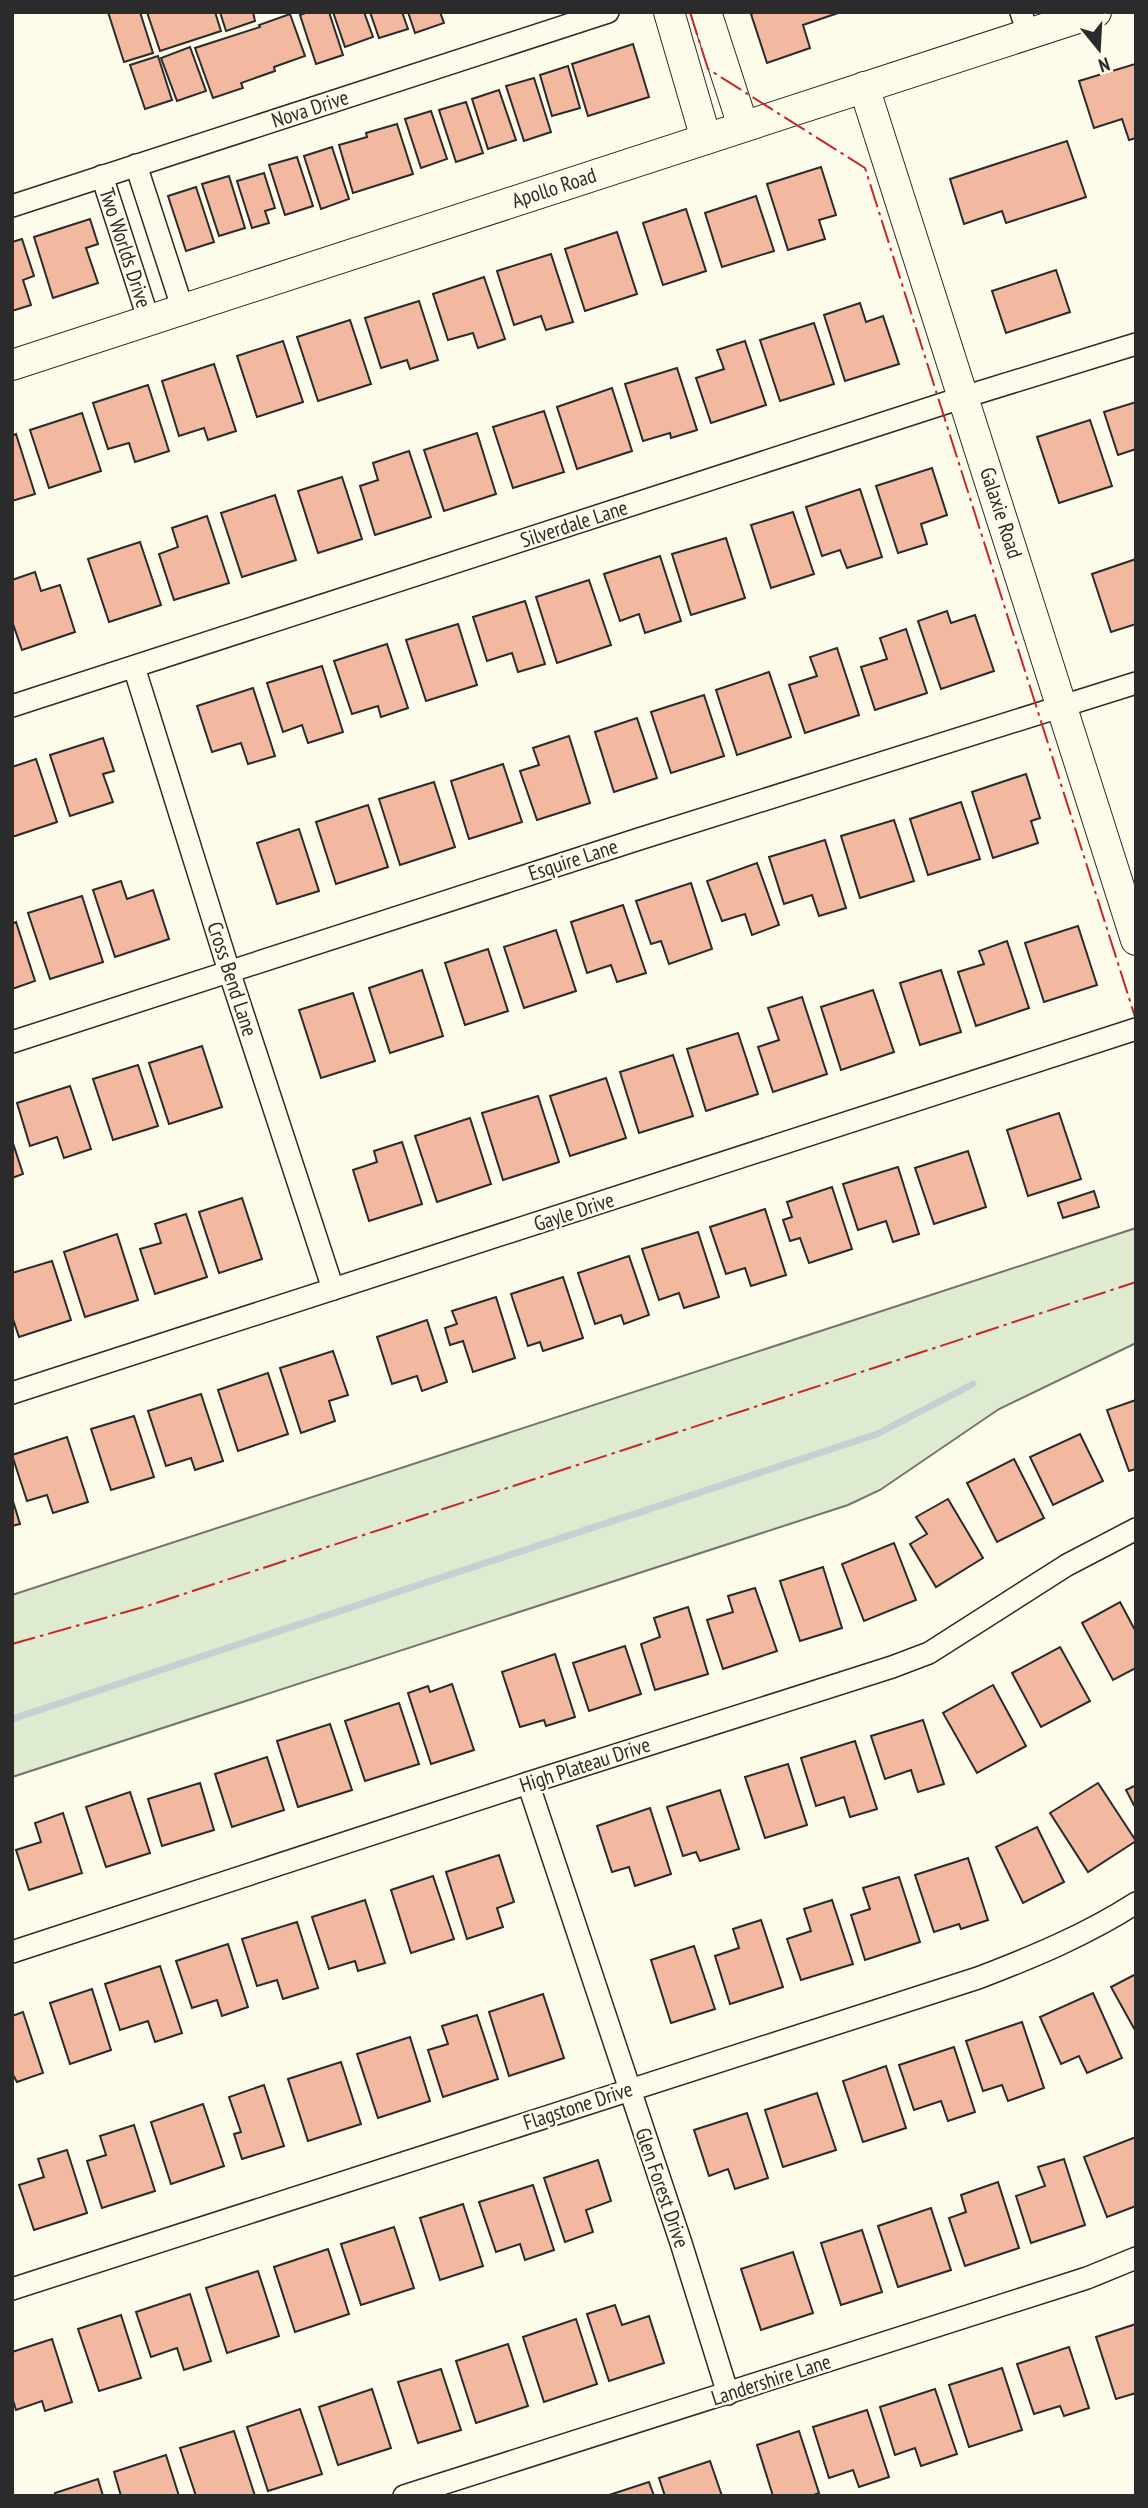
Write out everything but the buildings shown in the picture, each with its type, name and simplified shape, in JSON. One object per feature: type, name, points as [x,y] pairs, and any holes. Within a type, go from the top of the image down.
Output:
[{"type":"street","name":"Nova Drive","points":[[12,206],[608,12]]},
{"type":"street","points":[[669,12],[706,139]]},
{"type":"street","points":[[706,12],[743,126]]},
{"type":"street","name":"Apollo Road","points":[[12,365],[864,87],[1025,23],[1096,12]]},
{"type":"street","name":"Galaxie Road","points":[[864,87],[1136,940]]},
{"type":"street","name":"Two Worlds Drive","points":[[136,165],[183,310]]},
{"type":"street","name":"Two Worlds Drive","points":[[102,176],[149,321]]},
{"type":"street","name":"Silverdale Lane","points":[[12,706],[964,397],[1136,344]]},
{"type":"street","name":"Cross Bend Lane","points":[[134,667],[229,971],[333,1289]]},
{"type":"street","name":"Esquire Lane","points":[[12,1042],[639,839],[1136,683]]},
{"type":"street","name":"Gayle Drive","points":[[12,1393],[1136,1029]]},
{"type":"street","name":"High Plateau Drive","points":[[12,1952],[892,1667],[929,1653],[1067,1565],[1136,1529]]},
{"type":"street","name":"Glen Forest Drive","points":[[528,1783],[581,1937],[728,2393]]},
{"type":"street","name":"Flagstone Drive","points":[[12,2289],[978,1978],[1097,1928],[1136,1903]]},
{"type":"street","name":"Landershire Lane","points":[[404,2496],[1087,2278],[1136,2258]]},
{"type":"green space","points":[[1136,1228],[1136,1343],[999,1409],[880,1490],[848,1505],[12,1777],[12,1595]]},
{"type":"waterway","points":[[12,1719],[877,1434],[973,1384]]},
{"type":"power","points":[[690,12],[708,69],[865,168],[1136,1020]]},
{"type":"power","points":[[12,1644],[147,1606],[1136,1282]]}]
